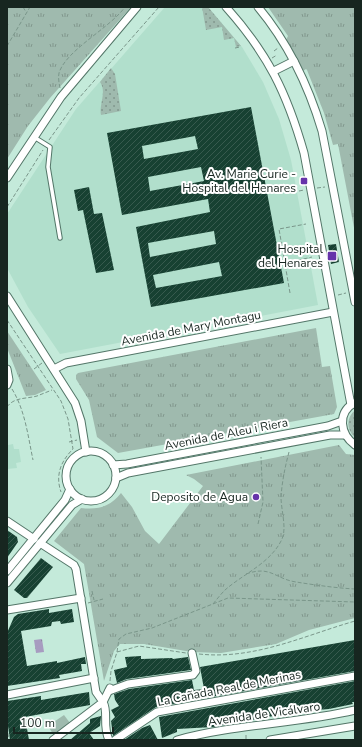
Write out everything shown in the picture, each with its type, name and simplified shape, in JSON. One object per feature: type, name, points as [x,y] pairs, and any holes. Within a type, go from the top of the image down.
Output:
[{"type":"street","points":[[7,178],[61,97],[137,7]]},
{"type":"street","points":[[226,7],[245,28],[274,71],[294,120],[304,153],[333,312],[353,404],[347,409],[342,421],[345,435],[355,445]]},
{"type":"street","points":[[258,7],[274,28],[294,61],[315,106],[322,131],[355,302]]},
{"type":"street","points":[[274,71],[294,61]]},
{"type":"street","points":[[7,296],[75,403],[86,452]]},
{"type":"street","name":"Avenida de Mary Montagu","points":[[54,369],[66,363],[333,312]]},
{"type":"street","points":[[7,369],[8,383]]},
{"type":"street","name":"Avenida de Aleu i Riera","points":[[113,465],[127,464],[328,426],[342,421]]},
{"type":"street","name":"Avenida de Aleu i Riera","points":[[116,478],[128,473],[211,457],[330,435],[345,435]]},
{"type":"street","points":[[86,452],[102,454],[113,465],[116,478],[114,487],[105,497],[93,501],[82,499],[70,489],[67,480],[69,466],[78,456],[86,452]]},
{"type":"street","points":[[7,571],[66,500],[70,489]]},
{"type":"street","points":[[7,583],[72,505],[82,499]]},
{"type":"street","points":[[7,521],[34,539]]},
{"type":"street","points":[[40,543],[74,565],[81,598],[96,692],[103,702],[106,711],[104,725],[109,740]]},
{"type":"street","points":[[7,610],[81,598]]},
{"type":"street","points":[[53,740],[103,702],[109,689],[128,684],[193,675],[196,671],[192,653]]},
{"type":"street","name":"La Cañada Real de Merinas","points":[[115,740],[156,712],[355,676]]},
{"type":"street","points":[[7,695],[94,678]]},
{"type":"street","name":"Avenida de Vicálvaro","points":[[176,740],[246,727],[327,716],[355,710]]},
{"type":"street","points":[[270,740],[355,726]]},
{"type":"lane","points":[[34,137],[50,147],[48,167],[60,238]]},
{"type":"path","points":[[23,7],[26,12]]},
{"type":"path","points":[[7,46],[30,7]]},
{"type":"path","points":[[60,88],[59,74],[63,66],[84,44],[114,20],[125,7]]},
{"type":"path","points":[[7,206],[62,119],[159,7]]},
{"type":"path","points":[[235,48],[240,47]]},
{"type":"path","points":[[299,191],[333,185]]},
{"type":"path","points":[[290,293],[279,229],[306,224]]},
{"type":"path","points":[[285,263],[312,257]]},
{"type":"path","points":[[7,320],[53,389],[65,410],[72,437],[73,449],[65,457],[58,477],[59,486],[66,500]]},
{"type":"path","points":[[8,383],[18,399],[23,412],[33,460]]},
{"type":"path","points":[[7,407],[10,402],[36,396],[53,389]]},
{"type":"path","points":[[212,604],[224,591],[274,552],[283,539],[285,523],[281,512],[282,486],[289,452]]},
{"type":"path","points":[[258,524],[263,502],[261,457]]},
{"type":"path","points":[[244,575],[258,570],[273,573],[295,582],[355,589]]},
{"type":"path","points":[[92,591],[94,600]]},
{"type":"path","points":[[109,689],[111,671],[119,640],[126,634],[152,628],[228,598],[355,602]]},
{"type":"path","points":[[88,605],[89,602],[94,600],[103,599]]},
{"type":"path","points":[[117,652],[139,646],[222,656],[276,647],[310,634],[355,621]]},
{"type":"path","points":[[7,727],[9,740]]},
{"type":"shaded area","name":"Hospital del Henares","points":[[165,7],[208,7],[242,47],[263,82],[279,119],[291,160],[318,305],[60,354],[28,307],[7,268],[7,214],[76,109]]},
{"type":"shaded area","points":[[13,444],[14,449],[19,449],[21,462],[16,463],[17,468],[7,469],[7,448],[8,445]]},
{"type":"green space","points":[[7,7],[131,7],[50,98],[28,126],[7,159]]},
{"type":"green space","points":[[202,7],[208,7],[241,46],[236,47],[234,38],[224,40],[222,27],[206,30]]},
{"type":"green space","points":[[268,7],[355,7],[355,233],[338,144],[333,145],[324,113],[307,70],[306,69],[303,71],[286,40],[288,36]]},
{"type":"green space","points":[[111,68],[115,74],[121,111],[101,115],[103,90],[100,82]]},
{"type":"green space","points":[[316,328],[322,367],[330,366],[337,407],[334,414],[118,453],[97,437],[89,400],[76,379],[76,375],[78,373]]},
{"type":"green space","points":[[7,331],[46,390],[35,395],[26,396],[7,348]]},
{"type":"green space","points":[[355,410],[355,438],[350,431],[348,424],[350,416]]},
{"type":"green space","points":[[339,445],[346,454],[355,455],[355,618],[309,630],[276,644],[221,653],[192,652],[144,644],[120,644],[114,651],[104,681],[84,564],[54,541],[81,508],[98,508],[112,502],[121,493],[132,507],[145,531],[159,544],[203,486],[186,475]]},
{"type":"green space","points":[[64,715],[70,723],[53,734],[48,726]]},
{"type":"water","points":[[42,639],[44,652],[36,653],[34,640]]},
{"type":"building","points":[[251,107],[284,283],[151,307],[136,227],[210,212],[208,199],[122,215],[107,133]],"holes":[[[195,136],[198,149],[144,159],[142,146]],[[201,167],[204,181],[150,191],[148,177]],[[214,231],[216,244],[150,257],[148,243]],[[219,262],[222,276],[156,288],[153,275]]]},
{"type":"building","points":[[89,187],[94,214],[102,213],[114,270],[96,273],[83,210],[78,211],[74,190]]},
{"type":"building","points":[[336,244],[339,262],[331,264],[328,245]]},
{"type":"building","points":[[7,530],[17,537],[18,542],[7,558]]},
{"type":"building","points":[[41,558],[53,567],[27,598],[24,598],[14,590]]},
{"type":"building","points":[[49,609],[49,613],[72,609],[74,622],[61,624],[60,621],[52,622],[51,626],[21,631],[27,666],[57,661],[57,663],[85,657],[86,664],[81,664],[82,671],[59,675],[60,678],[7,686],[7,633],[14,617],[18,614]]},
{"type":"building","points":[[355,640],[355,671],[156,707],[113,736],[111,721],[115,717],[111,710],[119,706],[115,700],[114,694],[129,689],[192,680],[194,690],[204,689],[200,667]]},
{"type":"building","points":[[141,656],[141,659],[173,659],[188,657],[191,670],[127,679],[117,683],[114,670],[127,667],[125,657]]},
{"type":"building","points":[[355,681],[355,702],[352,702],[353,704],[329,709],[296,712],[213,727],[177,729],[177,732],[162,738],[159,717]]},
{"type":"building","points":[[89,692],[90,705],[25,717],[29,740],[10,740],[7,719],[7,701],[41,696],[41,700]]},
{"type":"building","points":[[101,716],[100,726],[89,733],[94,740],[70,740],[90,723],[90,719]]},
{"type":"building","points":[[150,725],[158,740],[124,740],[142,728]]},
{"type":"place","name":"Av. Marie Curie - Hospital del Henares","points":[[304,181]]},
{"type":"place","name":"Hospital del Henares","points":[[332,256]]},
{"type":"place","name":"Deposito de Agua","points":[[256,497]]}]
